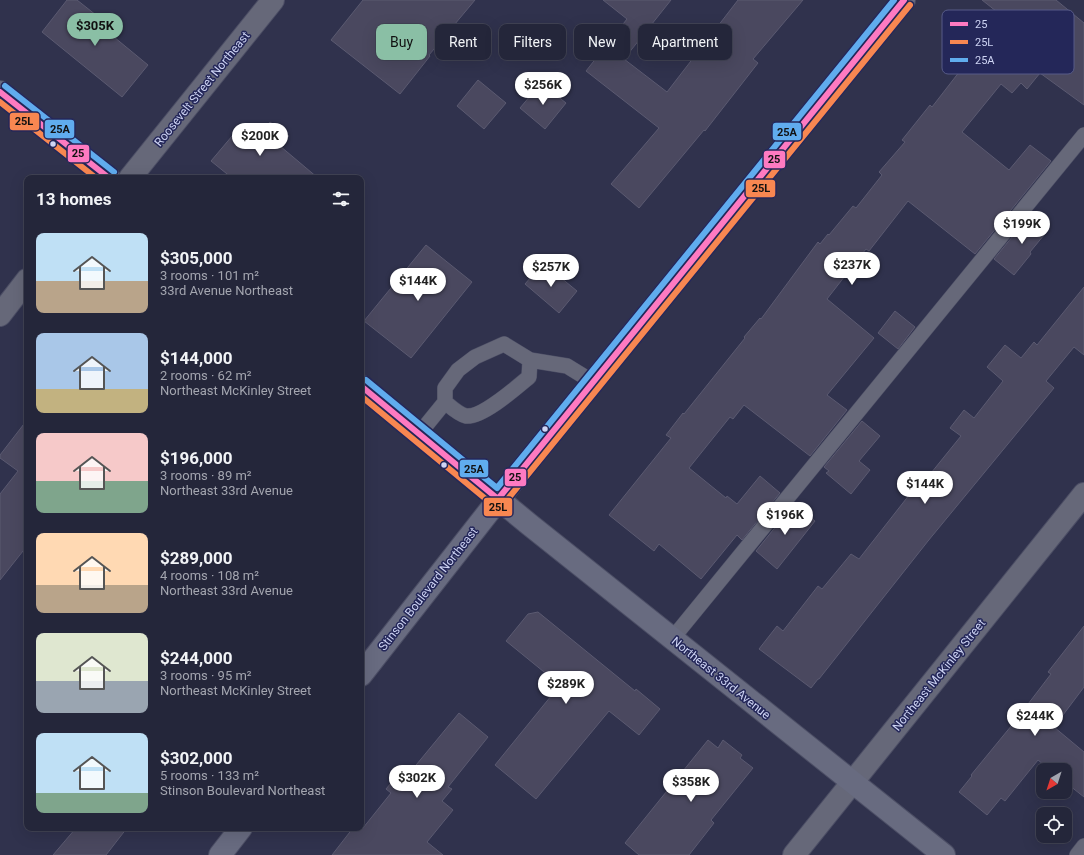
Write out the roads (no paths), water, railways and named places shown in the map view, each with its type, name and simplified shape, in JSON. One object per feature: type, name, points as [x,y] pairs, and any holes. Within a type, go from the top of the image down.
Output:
[{"type":"street","name":"Roosevelt Street Northeast","points":[[132,175],[273,0]]},
{"type":"street","name":"Stinson Boulevard Northeast","points":[[364,671],[498,499],[904,0]]},
{"type":"street","points":[[0,92],[103,175]]},
{"type":"street","points":[[0,315],[24,284]]},
{"type":"street","name":"Northeast 33rd Avenue","points":[[364,388],[672,639],[944,855]]},
{"type":"street","name":"Northeast McKinley Street","points":[[794,855],[1084,494]]},
{"type":"street","points":[[220,855],[239,831]]},
{"type":"lane","points":[[672,639],[1084,135]]},
{"type":"lane","points":[[419,434],[444,402],[445,388],[458,370],[475,357],[504,344],[530,360],[567,366],[593,382]]},
{"type":"lane","points":[[444,402],[466,416],[479,414],[515,389],[529,377],[530,360]]},
{"type":"lane","points":[[1077,855],[1084,846]]}]
